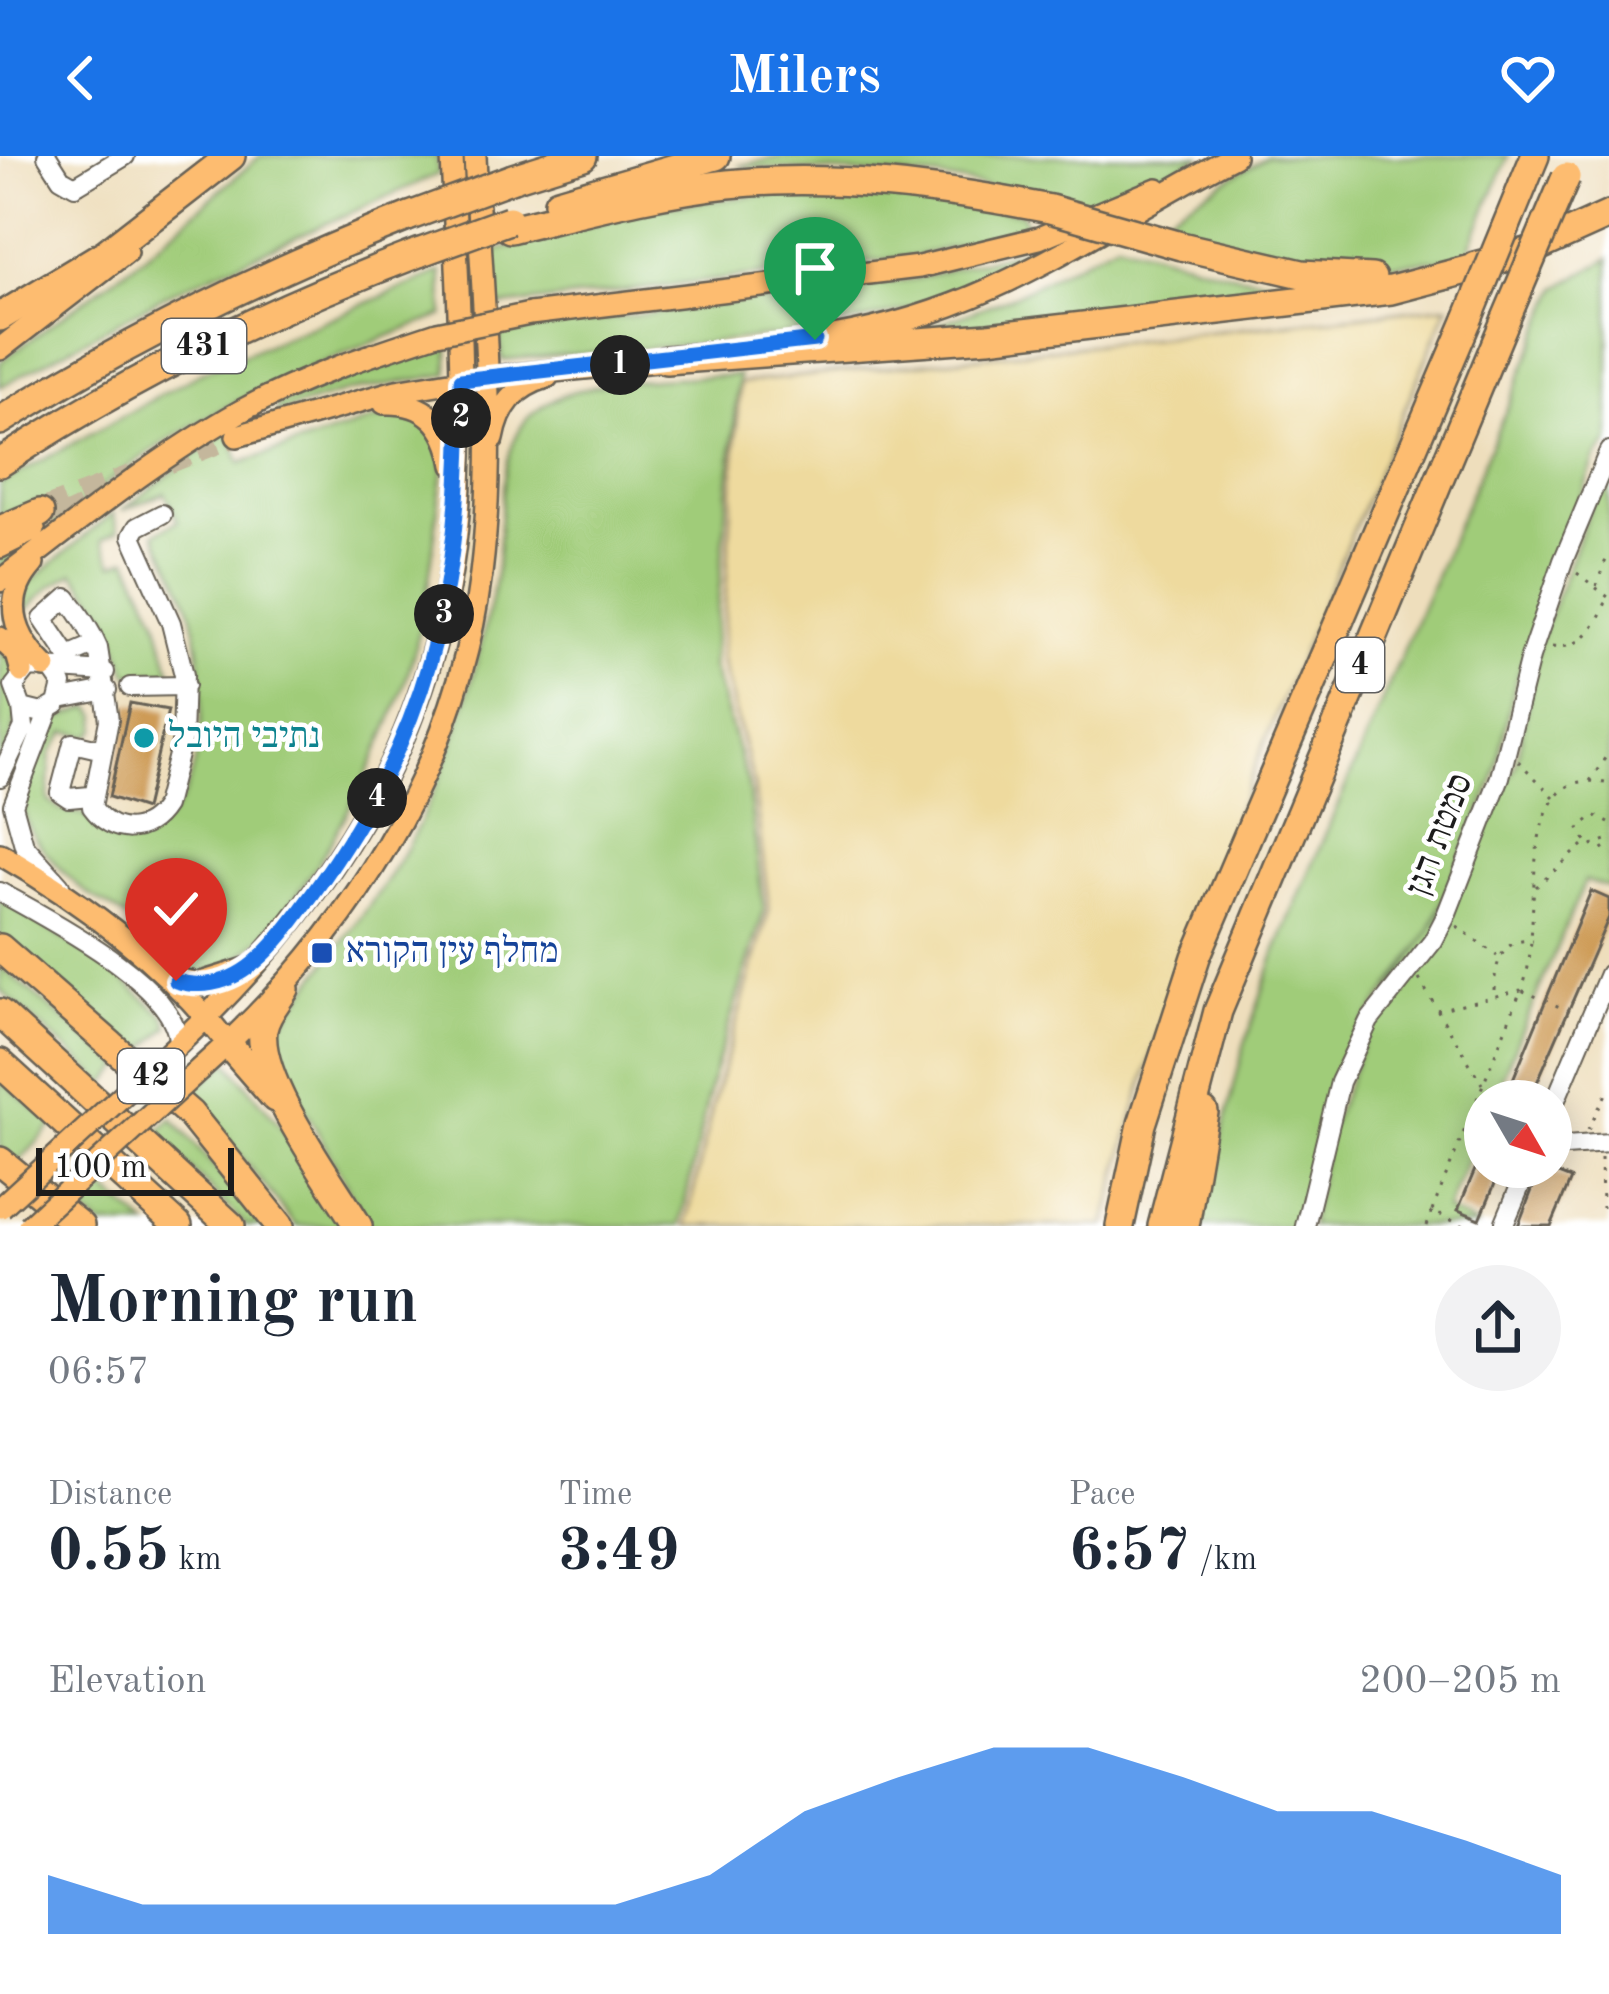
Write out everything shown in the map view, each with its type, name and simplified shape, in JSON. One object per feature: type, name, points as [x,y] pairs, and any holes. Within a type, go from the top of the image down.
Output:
[{"type":"highway","points":[[0,317],[79,272],[233,156]]},
{"type":"highway","name":"431","points":[[0,421],[88,367],[320,253],[583,156]]},
{"type":"highway","name":"431","points":[[0,464],[155,370],[290,305],[428,249],[716,156]]},
{"type":"highway","name":"4","points":[[1120,1226],[1142,1124],[1196,957],[1535,156]]},
{"type":"highway","name":"4","points":[[1162,1226],[1218,1011],[1571,166]]},
{"type":"highway","points":[[510,225],[662,194],[788,181],[906,187],[1050,209],[1302,274],[1355,278],[1493,263]]},
{"type":"highway","points":[[667,360],[988,337],[1367,293],[1493,263],[1609,215]]},
{"type":"highway","points":[[0,399],[320,253]]},
{"type":"highway","points":[[0,530],[37,521]]},
{"type":"highway","name":"42","points":[[0,948],[190,1114],[280,1226]]},
{"type":"highway","points":[[285,988],[265,1020],[263,1042],[294,1119],[358,1226]]},
{"type":"highway","points":[[1185,1226],[1218,1011]]},
{"type":"highway","points":[[0,1013],[231,1226]]},
{"type":"highway","points":[[228,1044],[294,1119]]},
{"type":"highway","points":[[0,1063],[178,1226]]},
{"type":"highway","points":[[0,1161],[80,1226]]},
{"type":"main road","points":[[0,349],[97,277],[233,156]]},
{"type":"main road","points":[[0,1208],[208,1018],[262,960],[355,837],[401,749],[440,634],[459,495],[461,380],[452,156]]},
{"type":"main road","points":[[29,1226],[285,988],[374,868],[448,716],[475,615],[487,475],[475,156]]},
{"type":"main road","points":[[0,581],[244,409],[314,377],[437,333],[530,314],[919,267],[994,251],[1039,238],[1226,160]]},
{"type":"main road","points":[[236,436],[324,410],[485,376],[667,360],[870,331],[964,302],[1054,262],[1226,160]]},
{"type":"main road","points":[[487,475],[503,406],[524,387],[571,370]]},
{"type":"main road","points":[[324,410],[390,402],[424,408],[441,427],[452,450],[459,495]]},
{"type":"main road","points":[[0,547],[37,521]]},
{"type":"main road","points":[[49,669],[15,623],[15,591],[40,555],[78,522]]},
{"type":"main road","points":[[0,638],[17,654],[22,672]]},
{"type":"main road","points":[[0,854],[76,901],[208,1018],[228,1044]]},
{"type":"main road","points":[[160,973],[198,984],[230,978],[262,960]]},
{"type":"street","points":[[47,156],[61,178],[75,186],[125,156]]},
{"type":"street","name":"סמטת הגן","points":[[1305,1226],[1340,1082],[1369,1021],[1412,968],[1444,917],[1507,750],[1530,657],[1585,500],[1609,451]]},
{"type":"street","points":[[96,644],[106,681],[103,750],[91,796],[98,815],[119,828],[134,830],[157,819],[178,755],[185,686],[171,623],[132,536],[137,527],[162,514]]},
{"type":"street","points":[[49,669],[62,684],[21,773],[14,820],[34,858],[76,901]]},
{"type":"street","points":[[0,776],[24,728],[14,686],[22,672],[49,669],[106,681]]},
{"type":"street","points":[[22,708],[54,705],[106,681]]},
{"type":"street","points":[[130,687],[185,686]]},
{"type":"street","points":[[91,796],[70,798],[60,792],[73,743],[103,750]]},
{"type":"street","points":[[0,892],[129,974],[174,1018],[178,1045]]},
{"type":"street","points":[[1564,1080],[1609,974]]},
{"type":"street","points":[[1572,1148],[1605,1144]]},
{"type":"street","points":[[1505,1222],[1519,1188]]},
{"type":"path","points":[[1596,587],[1607,557]]},
{"type":"path","points":[[1537,643],[1564,648],[1584,638],[1609,598],[1565,563]]},
{"type":"path","points":[[1507,750],[1555,798]]},
{"type":"path","points":[[1484,1080],[1521,990],[1535,941],[1541,818],[1555,798],[1590,781],[1609,752]]},
{"type":"path","points":[[1590,781],[1609,784]]},
{"type":"path","points":[[1585,844],[1579,834],[1584,819],[1594,815],[1609,822]]},
{"type":"path","points":[[1535,888],[1585,844],[1602,845],[1609,838]]},
{"type":"path","points":[[1602,845],[1609,856]]},
{"type":"path","points":[[1444,917],[1498,957]]},
{"type":"path","points":[[1498,957],[1522,940],[1535,941]]},
{"type":"path","points":[[1495,994],[1498,957]]},
{"type":"path","points":[[1412,968],[1480,1080]]},
{"type":"path","points":[[1437,1010],[1521,990],[1590,1020]]},
{"type":"path","points":[[1579,1148],[1609,1088]]},
{"type":"path","points":[[1427,1226],[1464,1130]]},
{"type":"path","points":[[1603,1208],[1605,1144]]},
{"type":"path","points":[[1432,1211],[1464,1226]]},
{"type":"green space","points":[[260,156],[437,156],[438,174],[170,293],[0,387],[0,362],[142,258]]},
{"type":"green space","points":[[785,156],[1202,156],[1095,207],[940,178],[738,166]]},
{"type":"green space","points":[[1267,156],[1508,156],[1466,257],[1375,266],[1304,263],[1150,225]]},
{"type":"green space","points":[[769,194],[906,198],[1022,213],[1028,230],[913,256],[494,307],[492,252],[650,208]]},
{"type":"green space","points":[[1117,242],[1240,276],[1326,287],[901,338],[1014,296]]},
{"type":"green space","points":[[1041,245],[1045,258],[981,285],[835,326],[724,342],[502,360],[499,333],[916,279]]},
{"type":"green space","points":[[1609,258],[1609,442],[1595,458],[1515,684],[1494,780],[1429,932],[1341,1056],[1319,1122],[1298,1226],[1200,1226],[1244,1046],[1276,950],[1558,288]]},
{"type":"green space","points":[[441,272],[444,315],[314,366],[190,427],[113,478],[0,574],[0,555],[44,526],[39,501],[0,518],[0,484],[202,372]]},
{"type":"green space","points":[[448,343],[448,374],[346,392],[277,413],[278,404]]},
{"type":"green space","points":[[739,375],[712,666],[748,784],[764,911],[711,1082],[680,1226],[369,1226],[275,1054],[276,1032],[389,877],[442,773],[486,623],[497,566],[505,474],[517,434],[546,403],[570,393],[627,381]]},
{"type":"green space","points":[[392,414],[415,414],[437,438],[443,456],[426,600],[402,692],[349,810],[293,900],[262,937],[231,962],[189,971],[167,959],[122,915],[77,885],[37,842],[24,809],[54,720],[91,707],[98,715],[91,736],[66,732],[51,753],[48,800],[60,810],[85,814],[117,841],[150,833],[174,812],[189,782],[202,705],[200,666],[187,600],[155,533],[178,521],[165,493],[121,511],[229,429],[240,463]]},
{"type":"green space","points":[[1609,458],[1609,887],[1585,881],[1501,1080],[1464,1080],[1464,1167],[1446,1210],[1478,1226],[1310,1226],[1328,1134],[1369,1028],[1473,860],[1516,764],[1540,640]]},
{"type":"green space","points":[[113,513],[118,531],[102,540],[113,564],[128,559],[157,619],[171,673],[128,675],[107,616],[74,573],[50,587],[23,614],[26,585]]},
{"type":"green space","points":[[0,646],[10,659],[19,690],[16,722],[0,768]]},
{"type":"green space","points":[[0,898],[109,968],[165,1016],[169,1026],[139,1055],[0,938]]},
{"type":"green space","points":[[0,966],[122,1067],[106,1084],[0,990]]},
{"type":"green space","points":[[227,1061],[283,1129],[343,1226],[296,1226],[191,1092]]},
{"type":"green space","points":[[0,1080],[54,1124],[17,1164],[0,1147]]},
{"type":"green space","points":[[172,1118],[265,1226],[247,1226],[156,1134]]},
{"type":"green space","points":[[97,1183],[148,1226],[102,1226],[74,1205]]},
{"type":"sand","points":[[1448,306],[1213,874],[1136,1107],[1105,1226],[686,1226],[714,1099],[769,910],[754,786],[721,659],[740,383]]},
{"type":"building","name":"נתיבי היובל","points":[[130,703],[168,710],[145,809],[109,797]]},
{"type":"building","points":[[1591,891],[1609,899],[1609,917],[1538,1080],[1513,1080]]},
{"type":"building","points":[[1467,1188],[1493,1188],[1480,1219],[1458,1210]]},
{"type":"building","points":[[1533,1188],[1567,1188],[1551,1226],[1518,1226]]},
{"type":"tunnel","points":[[169,463],[237,436]]},
{"type":"tunnel","points":[[40,513],[132,478]]},
{"type":"tunnel","points":[[34,530],[94,502]]},
{"type":"place","name":"נתיבי היובל","points":[[144,738]]},
{"type":"place","name":"מחלף עין הקורא","points":[[322,953]]},
{"type":"route","points":[[176,981],[198,984],[230,978],[262,960],[346,851],[401,749],[420,704],[446,602],[461,460],[461,380],[815,340]]}]
